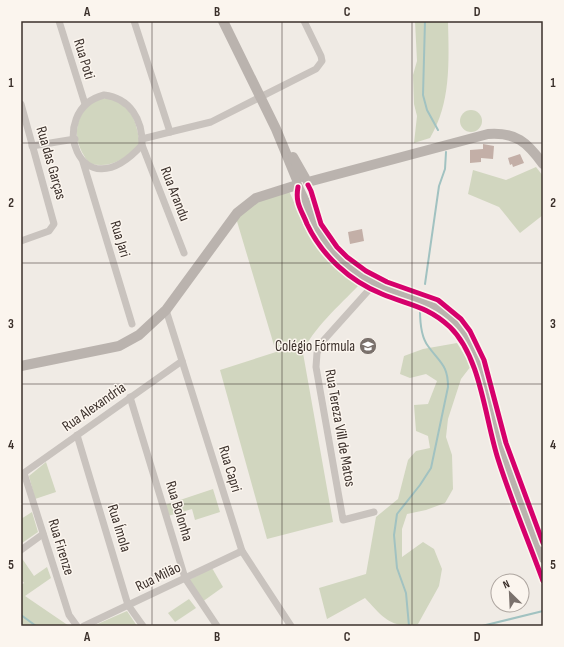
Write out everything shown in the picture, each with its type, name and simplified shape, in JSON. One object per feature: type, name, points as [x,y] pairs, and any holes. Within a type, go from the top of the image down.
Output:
[{"type":"main road","points":[[223,21],[302,183],[309,210],[322,236],[333,250],[352,267],[376,282],[434,304],[457,322],[466,333],[480,362],[504,451],[543,558]]},
{"type":"main road","points":[[21,366],[119,346],[140,335],[166,310],[237,213],[256,198],[302,183],[488,134],[506,134],[522,141],[543,164]]},
{"type":"street","name":"Rua Poti","points":[[59,21],[85,104]]},
{"type":"street","points":[[134,21],[170,132]]},
{"type":"street","points":[[142,142],[170,132],[211,122],[310,73],[321,65],[321,56],[304,21]]},
{"type":"street","points":[[104,95],[121,99],[134,112],[142,130],[142,142],[133,156],[115,166],[104,169],[94,168],[83,162],[74,139],[75,121],[79,111],[85,104],[96,97],[104,95]]},
{"type":"street","name":"Rua das Garças","points":[[21,106],[53,219],[52,228],[44,233],[21,241]]},
{"type":"street","points":[[32,146],[74,139]]},
{"type":"street","name":"Rua Arandu","points":[[142,142],[184,253]]},
{"type":"street","name":"Rua Jari","points":[[83,162],[132,324]]},
{"type":"street","name":"Rua Tereza Vill de Matos","points":[[374,512],[343,520],[316,367],[317,353],[323,341],[376,282]]},
{"type":"street","name":"Rua Capri","points":[[166,310],[242,551],[291,626]]},
{"type":"street","name":"Rua Alexandria","points":[[23,474],[182,360]]},
{"type":"street","name":"Rua Bolonha","points":[[130,397],[185,578],[217,626]]},
{"type":"street","name":"Rua Ímola","points":[[77,435],[128,605],[143,626]]},
{"type":"street","name":"Rua Firenze","points":[[23,474],[69,615],[77,626]]},
{"type":"street","points":[[21,550],[43,534]]},
{"type":"street","name":"Rua Milão","points":[[84,626],[242,551]]},
{"type":"green space","points":[[415,21],[448,22],[449,52],[445,96],[437,125],[430,138],[414,143],[417,116],[414,104],[413,75],[417,61]]},
{"type":"green space","points":[[113,98],[126,107],[133,117],[140,144],[117,162],[105,165],[90,164],[79,145],[77,132],[80,119],[86,108],[95,100]]},
{"type":"green space","points":[[471,110],[479,113],[482,121],[479,129],[471,132],[463,129],[460,121],[463,113]]},
{"type":"green space","points":[[536,167],[543,176],[543,215],[520,233],[499,207],[468,194],[473,170],[506,180]]},
{"type":"green space","points":[[289,191],[309,233],[316,244],[345,275],[358,286],[319,326],[303,353],[333,522],[267,539],[220,370],[276,352],[236,218],[257,200]]},
{"type":"green space","points":[[457,343],[471,366],[461,379],[448,419],[446,437],[452,455],[453,489],[445,503],[426,510],[407,514],[402,529],[402,557],[423,542],[434,549],[442,569],[439,586],[418,624],[400,625],[394,623],[382,616],[365,598],[327,619],[319,588],[366,574],[376,517],[398,499],[408,460],[416,451],[430,448],[428,436],[416,431],[414,405],[428,404],[437,381],[426,374],[410,378],[400,374],[404,356],[423,349]]},
{"type":"green space","points":[[46,462],[56,492],[35,499],[29,476]]},
{"type":"green space","points":[[213,489],[220,512],[195,520],[192,509],[168,516],[165,505]]},
{"type":"green space","points":[[32,512],[38,532],[22,543],[21,519]]},
{"type":"green space","points":[[21,557],[34,576],[47,567],[51,578],[25,596],[69,626],[21,626],[21,585],[24,583],[21,579]]},
{"type":"green space","points":[[212,568],[223,587],[202,602],[189,580]]},
{"type":"green space","points":[[189,599],[196,608],[175,622],[168,613]]},
{"type":"green space","points":[[127,611],[137,626],[93,626]]},
{"type":"building","points":[[483,144],[494,146],[493,159],[481,158],[481,162],[470,163],[470,150],[483,149]]},
{"type":"building","points":[[520,154],[524,163],[513,167],[512,164],[510,165],[508,158]]},
{"type":"building","points":[[362,229],[364,241],[350,244],[348,232]]},
{"type":"waterway","points":[[425,21],[423,95],[427,110],[438,130]]},
{"type":"waterway","points":[[425,284],[439,186],[445,169],[446,152]]},
{"type":"waterway","points":[[409,626],[406,593],[397,568],[394,535],[397,514],[420,485],[431,468],[448,387],[445,369],[428,346],[422,334],[420,310]]},
{"type":"waterway","points":[[482,626],[543,611]]},
{"type":"waterway","points":[[21,615],[36,626]]},
{"type":"cycle path","points":[[308,185],[321,224],[337,247],[347,257],[366,271],[387,282],[438,300],[461,319],[470,331],[484,360],[506,443],[543,543]]},
{"type":"cycle path","points":[[298,187],[298,202],[313,236],[338,266],[348,275],[370,289],[426,310],[450,327],[460,340],[469,355],[475,371],[481,389],[498,459],[543,581]]},
{"type":"place","name":"Colégio Fórmula","points":[[368,346]]}]
